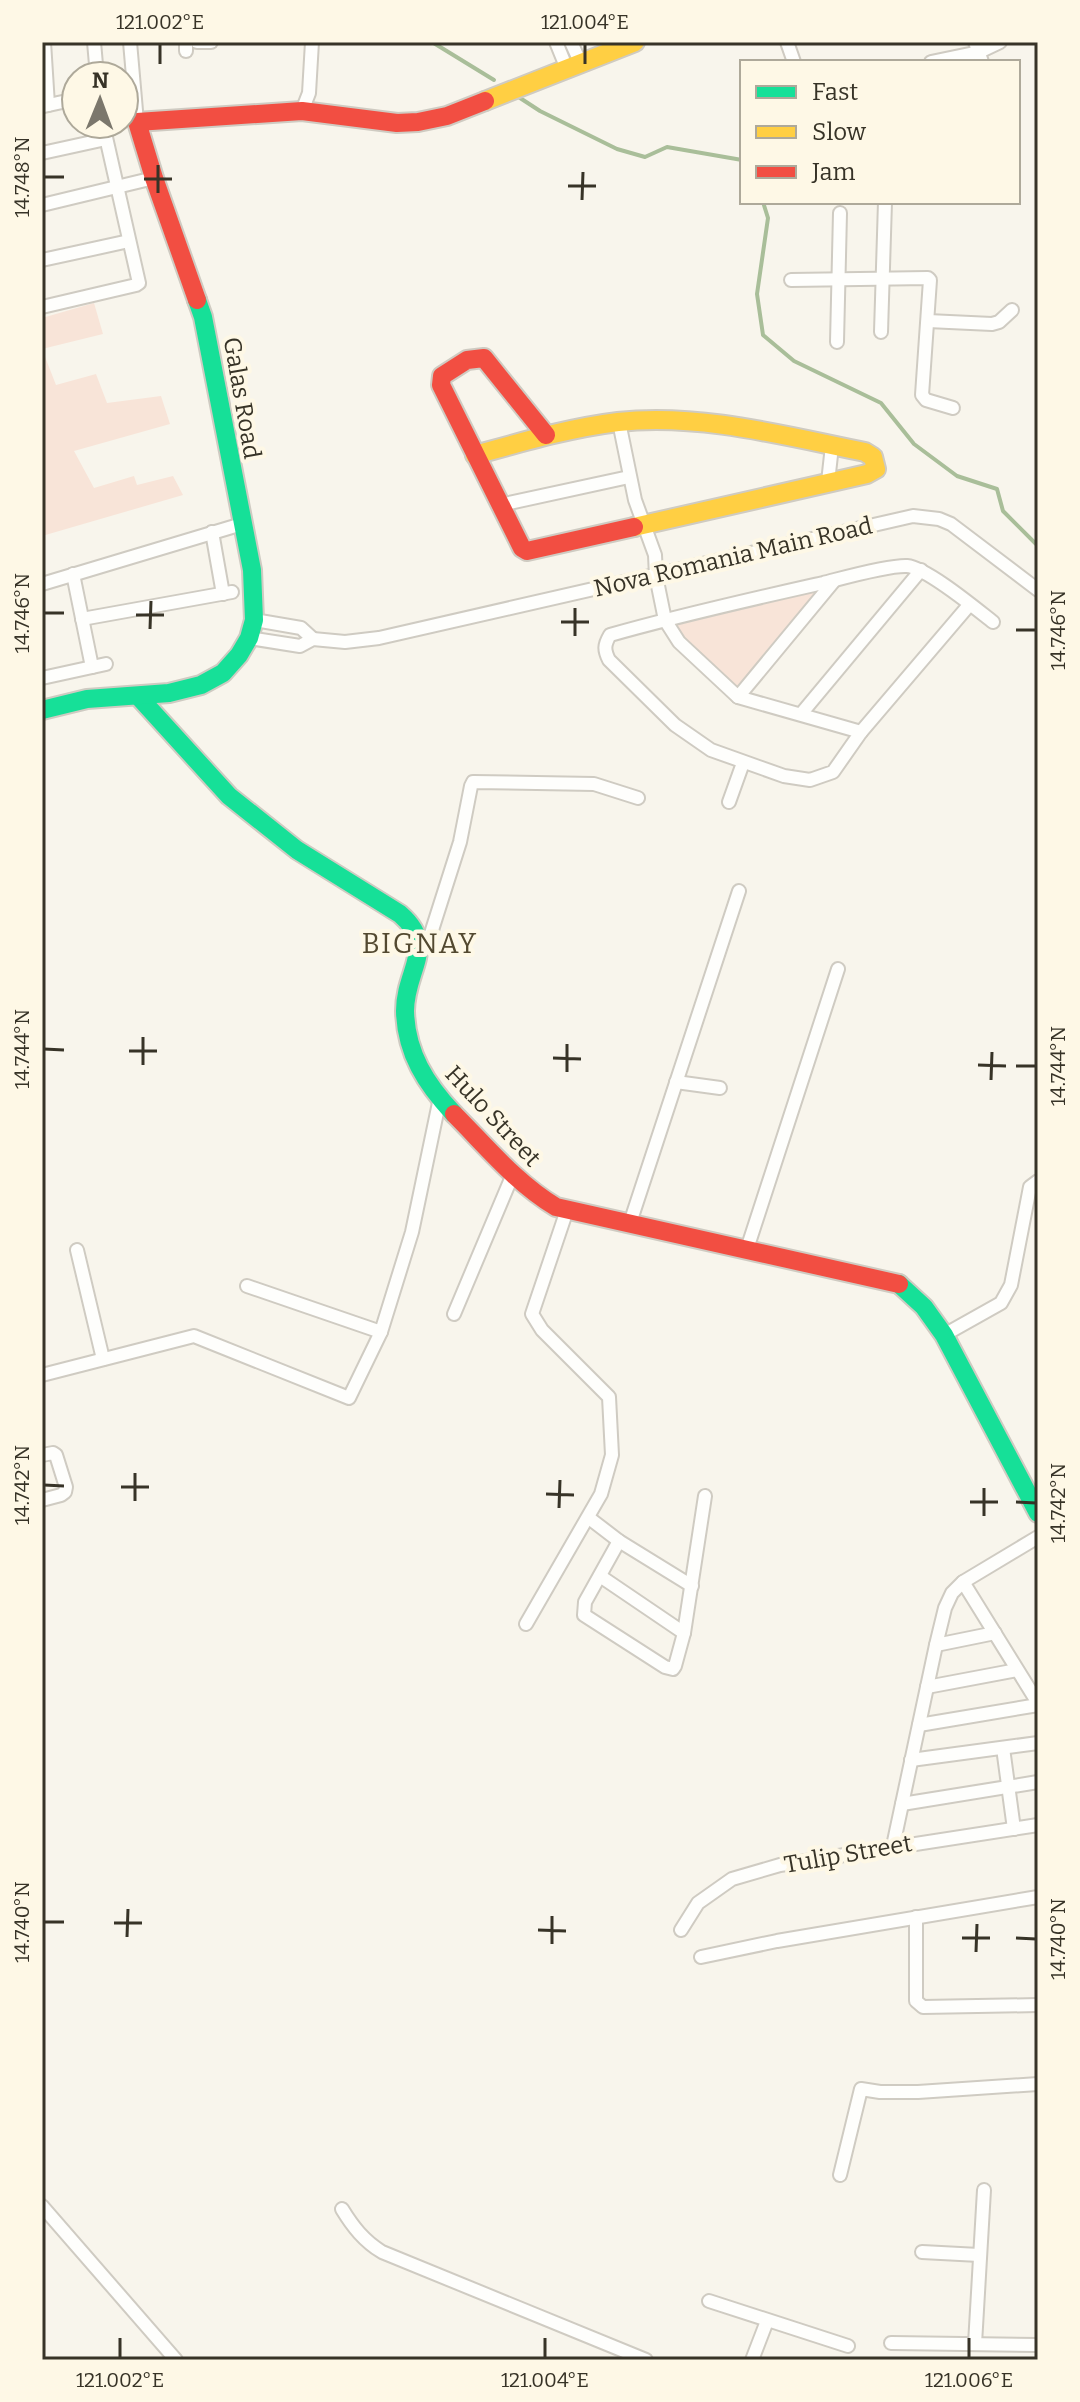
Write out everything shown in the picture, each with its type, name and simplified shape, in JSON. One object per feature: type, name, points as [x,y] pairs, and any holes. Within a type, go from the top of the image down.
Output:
[{"type":"main road","points":[[140,122],[302,111],[397,123],[418,122],[447,116],[635,42]]},
{"type":"main road","name":"Galas Road","points":[[140,132],[203,317],[255,589],[252,629]]},
{"type":"main road","points":[[475,455],[546,435],[619,422],[665,421],[738,426],[869,454],[875,461],[876,469],[867,474],[527,551],[522,548],[475,455],[440,380],[442,376],[468,358],[484,358],[546,435]]},
{"type":"main road","points":[[42,710],[87,699],[169,693],[201,685],[223,673],[252,629]]},
{"type":"main road","points":[[138,696],[229,796],[297,850],[409,920],[419,935],[420,943]]},
{"type":"main road","name":"Hulo Street","points":[[420,943],[406,996],[408,1034],[421,1073],[440,1098],[513,1174],[540,1198],[556,1207],[899,1284],[922,1303],[944,1335],[1038,1513]]},
{"type":"street","points":[[44,42],[45,106]]},
{"type":"street","points":[[190,45],[211,42]]},
{"type":"street","points":[[302,111],[309,93],[312,42]]},
{"type":"street","points":[[556,42],[574,67]]},
{"type":"street","points":[[571,42],[574,67]]},
{"type":"street","points":[[940,60],[978,52],[1000,42]]},
{"type":"street","points":[[42,153],[101,140]]},
{"type":"street","points":[[42,307],[136,285],[139,279],[106,140]]},
{"type":"street","points":[[42,205],[154,178]]},
{"type":"street","points":[[881,332],[886,204]]},
{"type":"street","points":[[837,342],[840,213]]},
{"type":"street","points":[[42,260],[129,241]]},
{"type":"street","points":[[791,280],[928,278],[922,395],[926,400],[953,408]]},
{"type":"street","points":[[928,321],[992,324],[1012,310]]},
{"type":"street","points":[[619,422],[629,477],[655,555],[665,620],[679,642],[738,697],[861,732]]},
{"type":"street","points":[[828,482],[832,446]]},
{"type":"street","points":[[500,505],[629,477]]},
{"type":"street","name":"Nova Romania Main Road","points":[[252,629],[299,646],[313,639],[345,642],[379,638],[913,516],[939,519],[951,524],[1038,590]]},
{"type":"street","points":[[42,584],[242,524]]},
{"type":"street","points":[[82,619],[228,593],[212,532]]},
{"type":"street","points":[[970,604],[861,732],[833,772],[810,780],[784,776],[711,750],[686,734],[609,660],[605,652],[605,643],[610,635],[906,566],[921,570],[970,604],[993,622]]},
{"type":"street","points":[[801,714],[921,570]]},
{"type":"street","points":[[73,574],[92,667]]},
{"type":"street","points":[[738,697],[834,581]]},
{"type":"street","points":[[42,676],[106,664]]},
{"type":"street","points":[[729,802],[743,763]]},
{"type":"street","points":[[420,943],[431,934],[460,842],[473,782],[594,784],[638,798]]},
{"type":"street","points":[[630,1223],[739,891]]},
{"type":"street","points":[[747,1249],[838,969]]},
{"type":"street","points":[[676,1082],[720,1088]]},
{"type":"street","points":[[42,1375],[194,1336],[349,1398],[381,1332],[412,1232],[440,1098]]},
{"type":"street","points":[[454,1314],[513,1174]]},
{"type":"street","points":[[944,1335],[1001,1303],[1006,1296],[1011,1285],[1030,1187],[1038,1181]]},
{"type":"street","points":[[526,1624],[589,1518],[601,1494],[612,1455],[609,1397],[542,1330],[532,1314],[567,1210]]},
{"type":"street","points":[[77,1250],[103,1359]]},
{"type":"street","points":[[247,1286],[381,1332]]},
{"type":"street","points":[[42,1455],[56,1455],[66,1487],[61,1495],[42,1500]]},
{"type":"street","points":[[619,1541],[583,1607],[584,1615],[673,1669],[684,1633],[705,1496]]},
{"type":"street","points":[[589,1518],[619,1541],[692,1586]]},
{"type":"street","points":[[893,1846],[936,1645],[952,1593],[963,1582],[1038,1537]]},
{"type":"street","points":[[600,1576],[684,1633]]},
{"type":"street","points":[[919,1725],[1038,1704],[963,1582]]},
{"type":"street","points":[[936,1645],[995,1633]]},
{"type":"street","points":[[927,1687],[1017,1670]]},
{"type":"street","points":[[911,1760],[1038,1743]]},
{"type":"street","points":[[1003,1748],[1014,1829]]},
{"type":"street","points":[[902,1804],[1038,1782]]},
{"type":"street","name":"Tulip Street","points":[[681,1930],[698,1903],[732,1879],[780,1865],[1038,1825]]},
{"type":"street","points":[[701,1957],[777,1941],[1038,1897]]},
{"type":"street","points":[[916,1917],[918,2005],[1038,2005]]},
{"type":"street","points":[[840,2175],[861,2089],[918,2092],[1038,2084]]},
{"type":"street","points":[[975,2344],[984,2190]]},
{"type":"street","points":[[42,2206],[176,2360]]},
{"type":"street","points":[[342,2209],[358,2233],[382,2252],[646,2360]]},
{"type":"street","points":[[922,2252],[979,2255]]},
{"type":"street","points":[[709,2301],[848,2346]]},
{"type":"street","points":[[752,2360],[767,2321]]},
{"type":"street","points":[[891,2343],[1038,2345]]},
{"type":"shaded area","points":[[94,303],[103,334],[42,349],[42,318]]},
{"type":"shaded area","points":[[42,349],[56,385],[96,374],[107,403],[161,396],[170,424],[74,451],[94,488],[134,476],[137,485],[173,476],[183,495],[42,536]]},
{"type":"shaded area","points":[[818,590],[735,690],[669,624]]},
{"type":"waterway","points":[[432,42],[494,80]]},
{"type":"waterway","points":[[517,96],[540,111],[617,149],[645,157],[667,147],[740,160]]},
{"type":"waterway","points":[[764,204],[768,218],[757,294],[763,335],[794,361],[881,403],[914,444],[957,476],[997,489],[1003,511],[1038,546]]},
{"type":"traffic: fast","points":[[42,710],[87,699],[169,693],[201,685],[223,673],[249,638],[254,620],[252,570],[203,317],[197,300]]},
{"type":"traffic: fast","points":[[138,696],[229,796],[297,850],[400,914],[411,926],[418,948],[406,996],[409,1041],[426,1079],[454,1114]]},
{"type":"traffic: fast","points":[[899,1284],[924,1307],[944,1335],[1038,1513]]},
{"type":"traffic: slow","points":[[485,101],[635,42]]},
{"type":"traffic: slow","points":[[475,455],[582,428],[649,420],[711,423],[773,433],[865,452],[873,457],[876,469],[867,474],[634,527]]},
{"type":"traffic: jam","points":[[197,300],[137,122],[302,111],[397,123],[418,122],[447,116],[485,101]]},
{"type":"traffic: jam","points":[[546,435],[484,358],[467,360],[442,376],[441,385],[522,548],[527,551],[634,527]]},
{"type":"traffic: jam","points":[[454,1114],[515,1176],[556,1207],[899,1284]]},
{"type":"district","name":"BIGNAY","points":[[420,943]]}]
